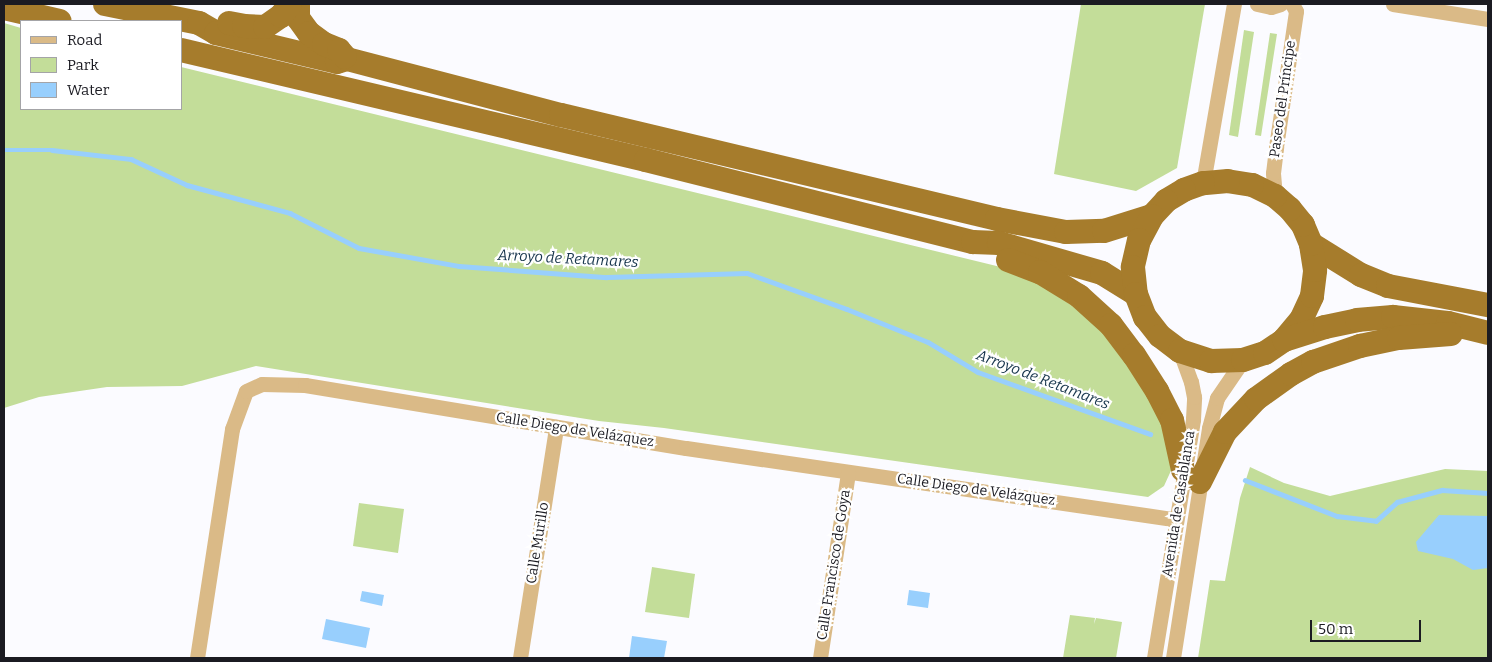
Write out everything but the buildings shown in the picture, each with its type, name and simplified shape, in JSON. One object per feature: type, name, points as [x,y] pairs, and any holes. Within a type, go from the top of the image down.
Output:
[{"type":"highway","points":[[105,4],[199,23],[218,21],[244,26],[265,26],[281,16],[290,4]]},
{"type":"highway","points":[[298,4],[298,18],[308,33],[324,44],[339,50],[347,59]]},
{"type":"highway","points":[[4,8],[56,20]]},
{"type":"highway","points":[[199,23],[216,33],[336,62],[347,59],[560,115],[997,219],[1066,232],[1104,231],[1152,216]]},
{"type":"highway","points":[[182,50],[636,158],[973,242],[999,243],[1102,273],[1136,294]]},
{"type":"highway","points":[[1284,340],[1301,320],[1312,296],[1315,270],[1311,244],[1302,225],[1290,209],[1275,196],[1252,185],[1228,181],[1203,183],[1184,190],[1152,216],[1139,240],[1133,267],[1136,294],[1145,317],[1160,336],[1180,351],[1211,361],[1243,360],[1265,352],[1284,340],[1341,323],[1393,317],[1448,322],[1487,333]]},
{"type":"highway","points":[[973,242],[996,256],[1040,272],[1079,296],[1111,326],[1134,354],[1172,420],[1192,476]]},
{"type":"highway","points":[[1311,244],[1361,275],[1388,286],[1488,305]]},
{"type":"highway","points":[[1192,476],[1225,432],[1256,399],[1291,374],[1313,362],[1360,346],[1399,338],[1487,333]]},
{"type":"street","points":[[1203,183],[1234,4]]},
{"type":"street","points":[[1257,4],[1271,7],[1281,4]]},
{"type":"street","name":"Paseo del Príncipe","points":[[1275,196],[1273,173],[1296,11],[1292,4]]},
{"type":"street","points":[[1392,4],[1488,19]]},
{"type":"street","name":"Avenida de Casablanca","points":[[1172,658],[1192,476],[1194,397],[1180,351]]},
{"type":"street","name":"Avenida de Casablanca","points":[[1154,658],[1175,519],[1192,476],[1216,398],[1243,360]]},
{"type":"street","name":"Calle Diego de Velázquez","points":[[197,658],[232,428],[246,391],[262,384],[305,385],[556,427],[848,472],[1175,519]]},
{"type":"street","name":"Calle Murillo","points":[[520,658],[556,427]]},
{"type":"street","name":"Calle Francisco de Goya","points":[[820,658],[848,472]]},
{"type":"green space","points":[[1081,4],[1205,4],[1177,168],[1136,191],[1054,174]]},
{"type":"green space","points":[[4,23],[20,28],[20,110],[182,110],[182,67],[1017,271],[1044,284],[1106,332],[1163,415],[1174,464],[1164,486],[1148,497],[664,428],[599,421],[256,366],[182,386],[107,387],[39,397],[4,408]]},
{"type":"green space","points":[[1244,30],[1254,32],[1238,137],[1229,135]]},
{"type":"green space","points":[[1270,33],[1277,34],[1261,136],[1255,135]]},
{"type":"green space","points":[[1250,467],[1284,483],[1330,496],[1445,469],[1488,471],[1488,658],[1198,658],[1210,580],[1225,581],[1240,498]]},
{"type":"green space","points":[[359,503],[404,509],[398,553],[353,546]]},
{"type":"green space","points":[[652,567],[695,574],[689,618],[645,612]]},
{"type":"green space","points":[[1070,615],[1095,618],[1094,624],[1096,618],[1122,622],[1116,658],[1063,658]]},
{"type":"water","points":[[1439,515],[1488,516],[1488,568],[1473,570],[1453,559],[1418,551],[1416,542]]},
{"type":"water","points":[[909,590],[930,593],[928,608],[907,605]]},
{"type":"water","points":[[362,591],[384,595],[382,606],[360,601]]},
{"type":"water","points":[[326,619],[370,628],[366,648],[322,639]]},
{"type":"water","points":[[632,636],[667,641],[664,658],[629,658]]},
{"type":"waterway","name":"Arroyo de Retamares","points":[[4,150],[52,150],[131,159],[187,185],[290,213],[359,248],[459,266],[607,277],[747,273],[847,309],[928,342],[978,372],[1150,434]]},
{"type":"waterway","name":"Arroyo de Retamares","points":[[1245,480],[1337,516],[1376,521],[1397,502],[1442,490],[1488,493]]}]
